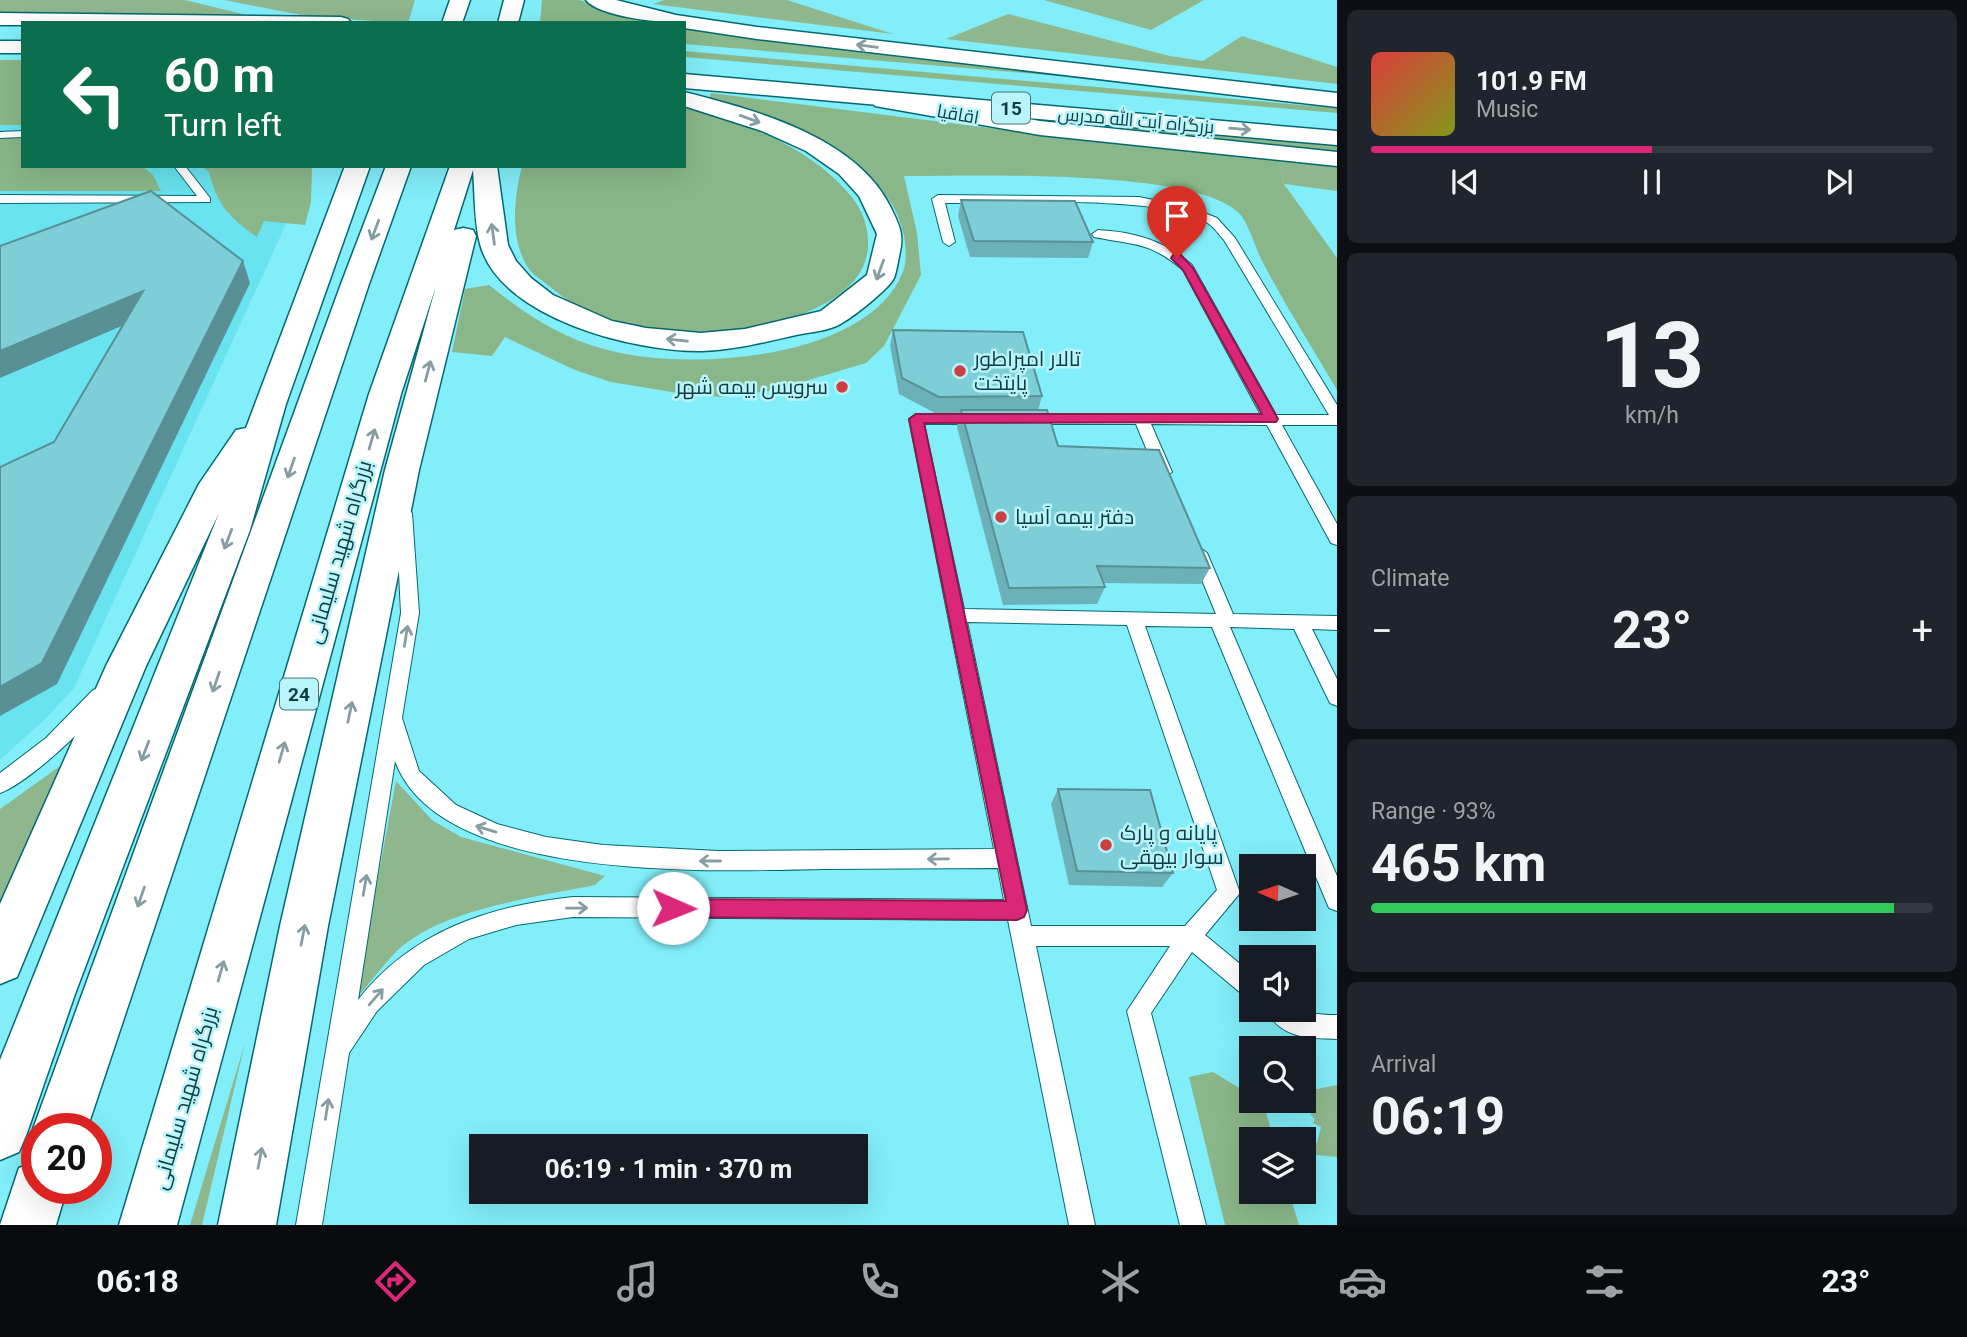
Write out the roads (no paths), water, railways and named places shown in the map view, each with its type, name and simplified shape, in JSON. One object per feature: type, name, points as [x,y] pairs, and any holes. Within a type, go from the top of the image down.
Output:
[{"type":"main road","points":[[442,0],[452,16]]},
{"type":"main road","points":[[509,21],[514,0]]},
{"type":"main road","points":[[597,0],[625,10],[757,33],[1337,100]]},
{"type":"main road","points":[[202,1],[241,11],[319,21]]},
{"type":"main road","points":[[0,19],[308,20]]},
{"type":"main road","points":[[0,31],[21,30]]},
{"type":"main road","points":[[0,47],[21,47]]},
{"type":"main road","points":[[740,52],[1300,96]]},
{"type":"main road","points":[[0,56],[21,56]]},
{"type":"main road","name":"بزرگراه آیت الله مدرس","points":[[686,62],[1337,118]]},
{"type":"main road","name":"بزرگراه آیت الله مدرس","points":[[686,81],[1337,138]]},
{"type":"main road","name":"اقاقیا","points":[[829,92],[1040,128],[1337,159]]},
{"type":"main road","points":[[483,168],[495,245],[504,264],[521,284],[543,301],[603,328],[646,337],[701,342],[745,338],[831,318],[880,278],[890,234],[871,193],[848,169],[815,146],[770,126],[686,100]]},
{"type":"main road","points":[[329,245],[333,168]]},
{"type":"main road","points":[[0,1133],[50,994],[232,530],[270,404],[357,168]]},
{"type":"main road","points":[[66,1113],[355,284],[398,168]]},
{"type":"main road","name":"بزرگراه شهید سلیمانی","points":[[148,1225],[385,394],[461,168]]},
{"type":"main road","points":[[247,1225],[304,926],[402,470],[482,168]]},
{"type":"main road","points":[[0,960],[126,666],[216,484],[270,404]]},
{"type":"main road","points":[[0,1096],[50,994]]},
{"type":"main road","points":[[27,1225],[34,1204]]},
{"type":"lane","points":[[0,135],[21,134]]},
{"type":"lane","points":[[0,199],[206,200],[181,168]]},
{"type":"lane","points":[[949,242],[938,199],[1139,201],[1164,204],[1213,221],[1229,238],[1337,418]]},
{"type":"lane","points":[[1098,234],[1144,239],[1158,245],[1188,268],[1337,539]]},
{"type":"lane","points":[[1141,418],[1168,481]]},
{"type":"lane","points":[[1082,1225],[916,419],[1337,418]]},
{"type":"lane","points":[[309,1225],[410,612],[402,470]]},
{"type":"lane","points":[[1190,532],[1337,901]]},
{"type":"lane","points":[[956,615],[1337,623]]},
{"type":"lane","points":[[1133,618],[1230,893],[1190,936],[1139,1011],[1193,1225]]},
{"type":"lane","points":[[1300,622],[1337,698]]},
{"type":"lane","points":[[0,784],[46,751],[79,720],[126,666]]},
{"type":"lane","points":[[394,715],[403,752],[415,782],[441,806],[475,825],[523,840],[592,854],[652,861],[1006,858]]},
{"type":"lane","points":[[337,1052],[374,997],[411,961],[454,932],[534,911],[573,907],[1017,910]]},
{"type":"lane","points":[[1022,936],[1190,936],[1239,977]]},
{"type":"lane","points":[[1294,1022],[1299,1026],[1337,1027]]},
{"type":"place","name":"تالار امپراطور پایتخت","points":[[960,371]]},
{"type":"place","name":"سرویس بیمه شهر","points":[[842,387]]},
{"type":"place","name":"دفتر بیمه آسیا","points":[[1001,517]]},
{"type":"place","name":"پایانه و پارک سوار بیهقی","points":[[1106,845]]}]
